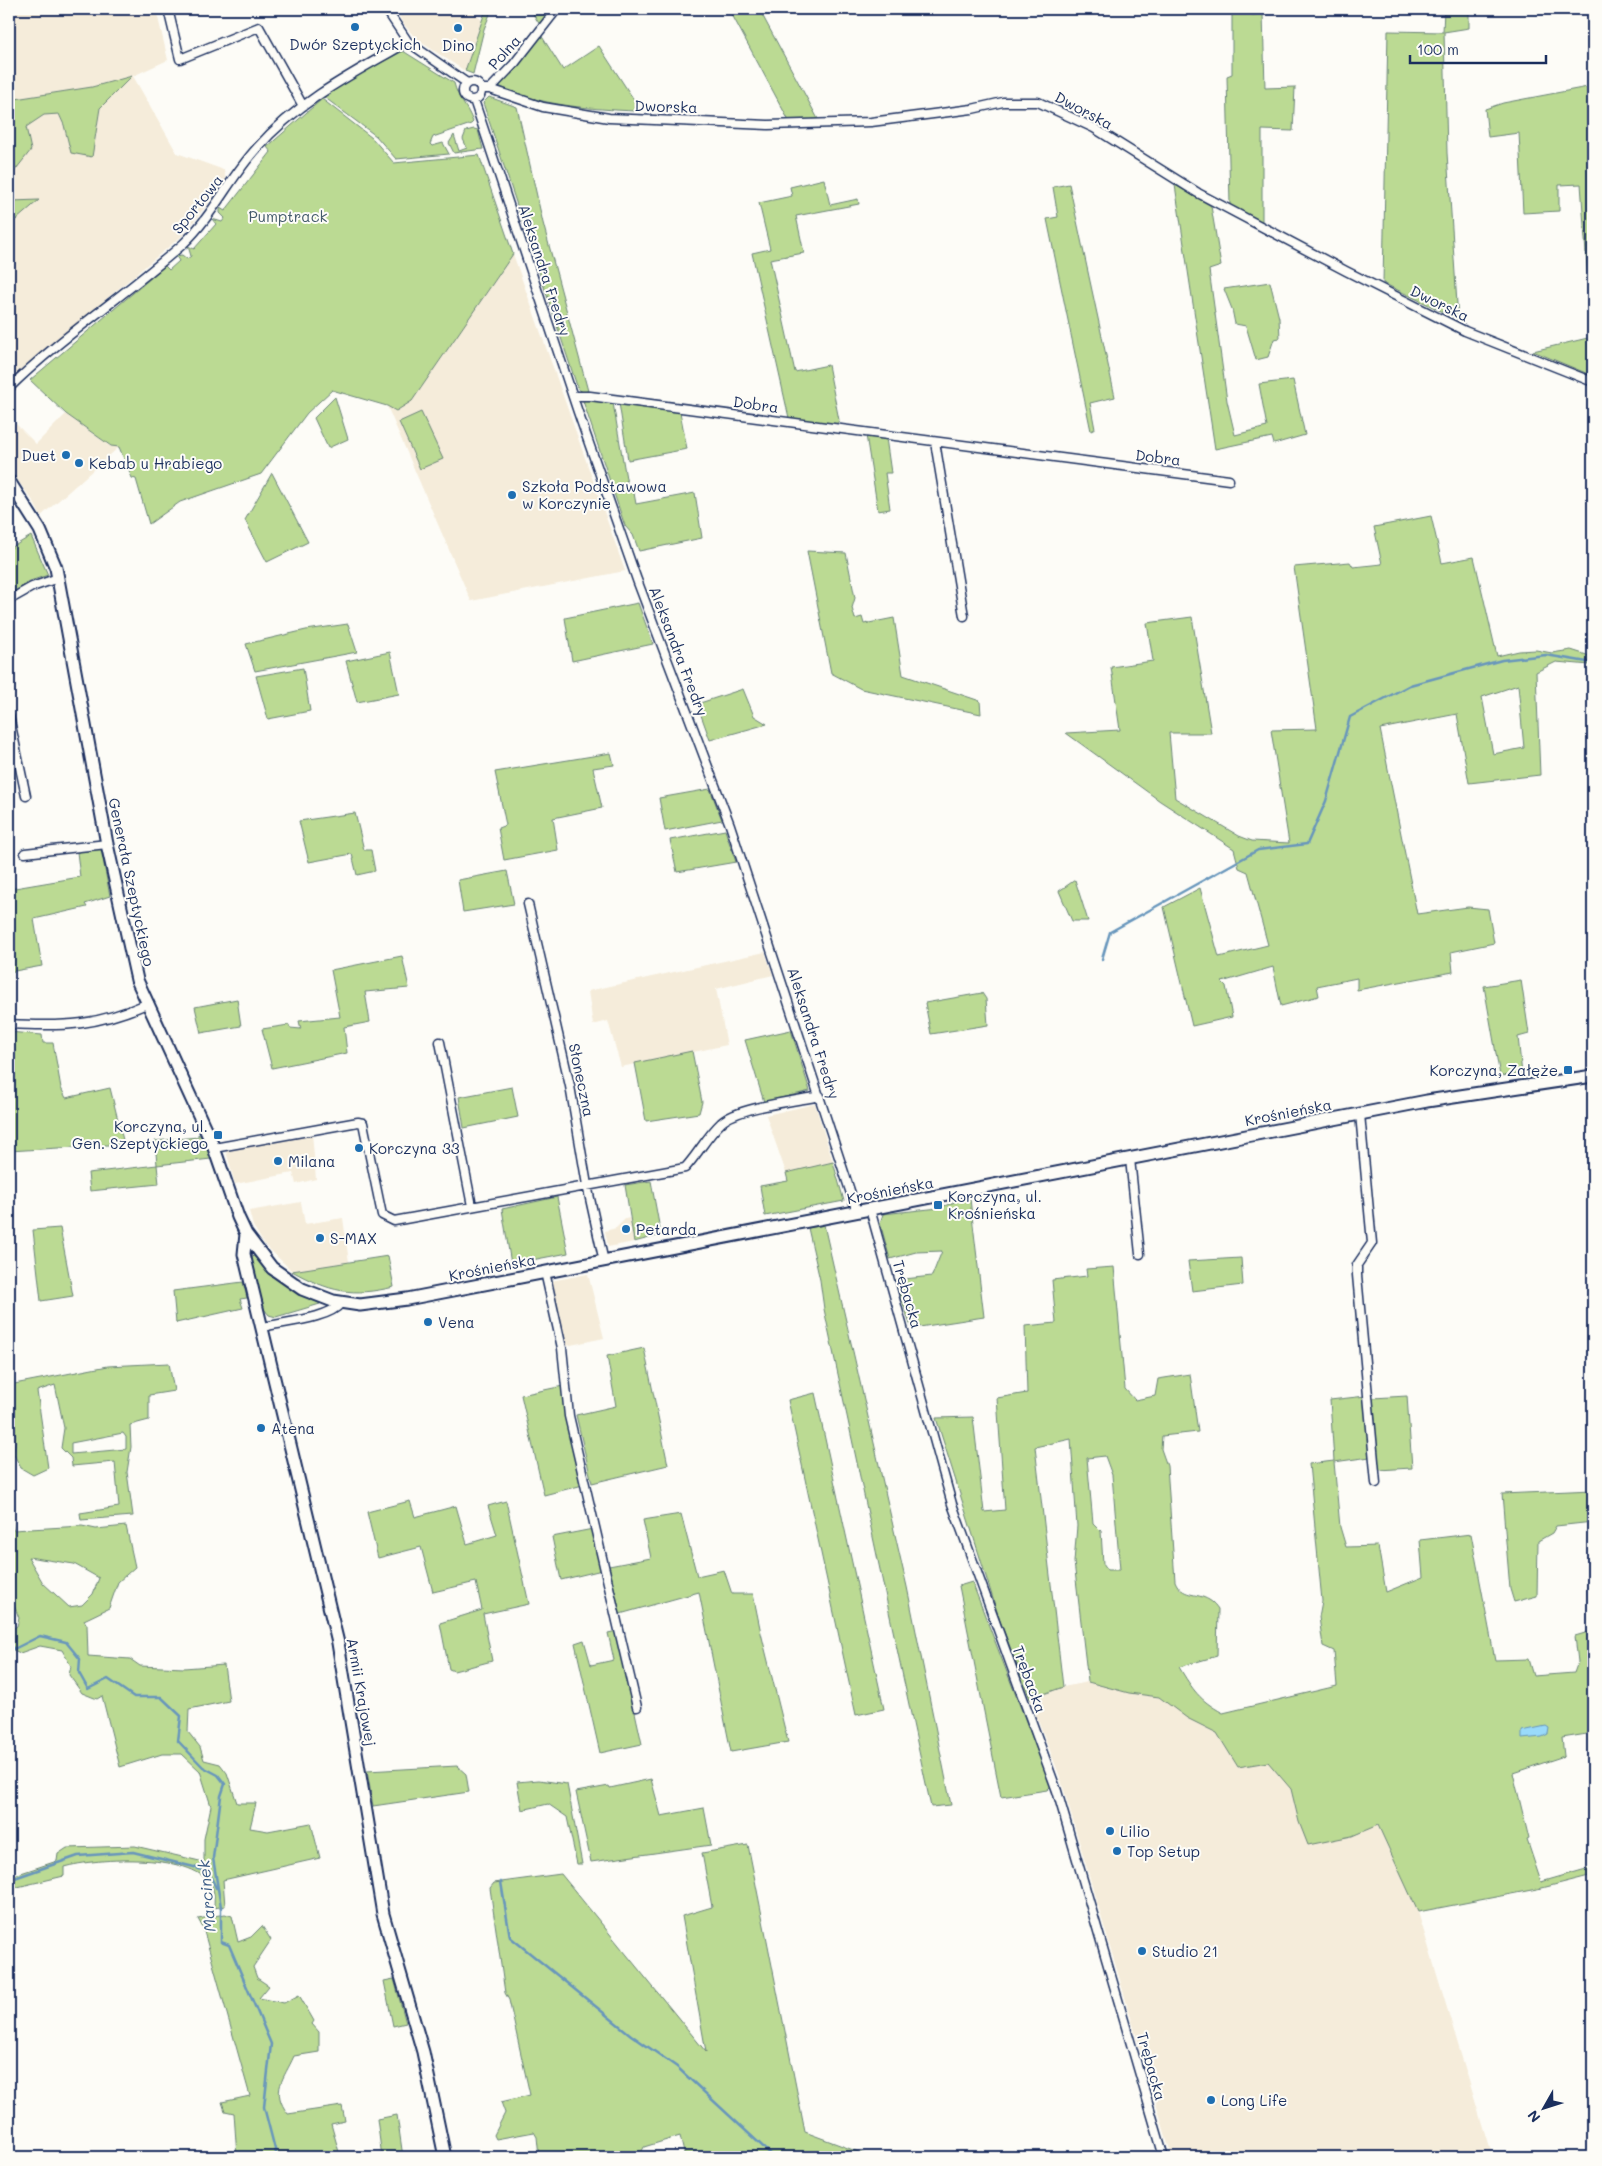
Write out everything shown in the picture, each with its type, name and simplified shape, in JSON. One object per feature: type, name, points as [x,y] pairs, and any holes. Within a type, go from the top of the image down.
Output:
[{"type":"main road","name":"Generała Szeptyckiego","points":[[9,481],[40,530],[56,568],[107,844],[138,980],[214,1148],[246,1234]]},
{"type":"main road","name":"Krośnieńska","points":[[246,1234],[264,1259],[282,1276],[314,1295],[341,1303],[376,1304],[604,1262],[1360,1114],[1529,1084],[1593,1076]]},
{"type":"main road","name":"Armii Krajowej","points":[[246,1234],[244,1254],[263,1326],[338,1643],[383,1914],[423,2052],[445,2157]]},
{"type":"street","points":[[168,9],[180,59],[258,27],[303,106]]},
{"type":"street","points":[[386,9],[408,42],[467,84]]},
{"type":"street","name":"Polna","points":[[490,90],[514,64],[557,9]]},
{"type":"street","name":"Sportowa","points":[[9,388],[41,357],[155,268],[185,242],[223,196],[258,146],[303,106],[347,76],[408,42]]},
{"type":"street","points":[[474,82],[480,89],[480,95],[474,100],[467,100],[463,96],[462,90],[467,84],[474,82]]},
{"type":"street","name":"Dworska","points":[[480,89],[490,90],[542,107],[592,116],[768,125],[871,122],[972,109],[1003,102],[1038,102],[1094,128],[1198,193],[1346,271],[1465,331],[1593,382]]},
{"type":"street","name":"Aleksandra Fredry","points":[[474,100],[573,396],[638,580],[730,825],[857,1212]]},
{"type":"street","name":"Dobra","points":[[573,396],[590,396],[1230,480]]},
{"type":"street","points":[[935,442],[964,616]]},
{"type":"street","points":[[9,600],[32,587],[58,578]]},
{"type":"street","points":[[9,716],[26,796]]},
{"type":"street","points":[[25,853],[107,844]]},
{"type":"street","name":"Słoneczna","points":[[528,904],[570,1086],[587,1185],[604,1262]]},
{"type":"street","points":[[9,1024],[80,1025],[121,1015],[149,1004]]},
{"type":"street","points":[[440,1042],[472,1206]]},
{"type":"street","points":[[214,1148],[358,1122],[363,1123],[382,1215],[394,1222],[684,1168],[696,1157],[721,1123],[737,1113],[820,1096]]},
{"type":"street","points":[[1360,1114],[1372,1243],[1357,1265],[1357,1275],[1376,1482]]},
{"type":"street","points":[[1130,1159],[1140,1254]]},
{"type":"street","name":"Trębacka","points":[[870,1210],[952,1504],[1056,1791],[1164,2157]]},
{"type":"street","points":[[545,1272],[562,1348],[570,1416],[637,1707]]},
{"type":"street","points":[[263,1326],[324,1314],[337,1308],[341,1303]]},
{"type":"street","points":[[1593,1564],[1593,1594]]},
{"type":"shaded area","points":[[9,9],[156,9],[168,60],[133,76],[177,153],[224,170],[226,181],[183,235],[9,380],[9,226],[38,201],[12,201],[9,205],[9,174],[13,173],[31,149],[26,127],[44,115],[59,114],[71,152],[92,156],[100,108],[132,76],[92,87],[9,100]]},
{"type":"shaded area","points":[[396,9],[469,9],[482,20],[465,71],[416,39],[402,22]]},
{"type":"shaded area","name":"Szkoła Podstawowa w Korczynie","points":[[513,254],[625,571],[471,601],[387,406],[396,411],[412,400]]},
{"type":"shaded area","points":[[66,414],[110,446],[119,447],[41,516],[33,501],[9,469],[9,417],[36,444]]},
{"type":"shaded area","points":[[765,952],[773,975],[716,989],[727,1045],[621,1067],[608,1021],[593,1025],[588,991]]},
{"type":"shaded area","points":[[815,1104],[833,1162],[786,1173],[766,1115]]},
{"type":"shaded area","points":[[312,1133],[316,1179],[296,1184],[293,1173],[235,1184],[226,1151]]},
{"type":"shaded area","points":[[301,1202],[305,1224],[343,1218],[349,1262],[292,1271],[264,1244],[253,1226],[249,1211]]},
{"type":"shaded area","points":[[630,1218],[634,1242],[608,1247],[605,1231],[616,1228],[625,1219]]},
{"type":"shaded area","points":[[588,1274],[604,1338],[566,1346],[551,1281]]},
{"type":"shaded area","points":[[1088,1682],[1129,1693],[1159,1697],[1187,1717],[1217,1733],[1238,1767],[1268,1762],[1291,1789],[1299,1822],[1352,1836],[1378,1825],[1418,1912],[1492,2157],[1172,2157],[1060,1777],[1030,1699],[1063,1687]]},
{"type":"green space","points":[[486,9],[492,9],[484,29],[473,74],[465,71]]},
{"type":"green space","points":[[530,9],[553,9],[540,25]]},
{"type":"green space","points":[[729,9],[759,9],[818,119],[789,121]]},
{"type":"green space","points":[[1232,9],[1252,9],[1252,15],[1263,14],[1265,88],[1295,87],[1293,131],[1262,130],[1262,224],[1230,205],[1227,76],[1232,74]]},
{"type":"green space","points":[[1444,9],[1469,9],[1469,28],[1444,32],[1447,153],[1458,319],[1383,283],[1388,31],[1443,32]]},
{"type":"green space","points":[[541,35],[563,70],[599,46],[636,103],[635,111],[548,102],[514,93],[499,86]]},
{"type":"green space","points":[[403,51],[454,83],[471,116],[473,122],[471,124],[433,137],[430,144],[432,146],[443,143],[449,154],[396,159],[376,136],[324,97],[345,82]]},
{"type":"green space","points":[[132,76],[100,108],[92,157],[71,153],[64,125],[59,114],[44,115],[26,127],[31,150],[13,173],[9,174],[9,100],[92,87]]},
{"type":"green space","points":[[1593,86],[1593,376],[1533,351],[1592,337],[1581,184],[1559,185],[1559,211],[1523,213],[1519,133],[1488,137],[1485,109],[1503,103]]},
{"type":"green space","points":[[489,97],[517,107],[543,223],[588,391],[583,392],[578,389],[483,103]]},
{"type":"green space","name":"Pumptrack","points":[[322,99],[372,138],[394,163],[479,155],[513,254],[412,401],[396,411],[387,406],[332,390],[307,413],[261,474],[180,502],[149,524],[136,479],[132,478],[119,447],[111,446],[66,414],[30,380],[165,266],[169,270],[179,261],[176,256],[182,255],[187,259],[191,256],[188,246],[194,249],[216,224],[212,219],[222,222],[225,218],[220,213],[220,208],[225,211],[271,152],[267,147]]},
{"type":"green space","points":[[478,130],[483,149],[454,153],[449,143],[454,135],[459,151],[467,148],[463,139],[466,131]]},
{"type":"green space","points":[[824,179],[830,205],[858,199],[859,204],[796,216],[804,253],[770,259],[795,372],[828,365],[839,420],[837,424],[789,418],[752,253],[770,249],[759,203],[792,196],[790,187]]},
{"type":"green space","points":[[1069,184],[1115,397],[1090,403],[1095,429],[1091,431],[1047,219],[1058,217],[1053,187]]},
{"type":"green space","points":[[1175,185],[1211,206],[1221,266],[1209,270],[1227,401],[1235,435],[1267,427],[1259,384],[1293,380],[1305,435],[1274,444],[1272,437],[1215,449]]},
{"type":"green space","points":[[39,200],[9,226],[9,205],[12,201]]},
{"type":"green space","points":[[1270,282],[1279,318],[1280,338],[1274,339],[1268,357],[1256,360],[1246,326],[1235,324],[1232,309],[1224,289]]},
{"type":"green space","points":[[335,397],[348,439],[328,448],[314,418]]},
{"type":"green space","points":[[585,399],[613,403],[628,490],[634,493],[636,504],[695,493],[702,538],[639,551],[633,535],[625,526],[583,401]]},
{"type":"green space","points":[[619,403],[680,412],[687,449],[628,460]]},
{"type":"green space","points":[[421,412],[443,459],[420,469],[399,422]]},
{"type":"green space","points":[[866,435],[886,438],[891,473],[885,473],[890,509],[878,511]]},
{"type":"green space","points":[[272,473],[308,542],[267,562],[245,520]]},
{"type":"green space","points":[[1431,516],[1442,563],[1474,557],[1497,656],[1519,651],[1536,650],[1552,653],[1571,650],[1593,657],[1593,671],[1590,665],[1556,662],[1536,672],[1540,775],[1469,783],[1457,714],[1380,729],[1417,914],[1468,907],[1488,909],[1494,943],[1451,952],[1453,972],[1357,990],[1357,978],[1317,986],[1319,996],[1281,1006],[1273,967],[1222,982],[1226,986],[1232,1017],[1192,1026],[1164,907],[1200,888],[1219,957],[1268,945],[1248,872],[1239,868],[1234,849],[1160,801],[1066,733],[1120,730],[1111,667],[1153,661],[1147,623],[1192,617],[1211,733],[1169,733],[1175,798],[1239,836],[1252,841],[1289,843],[1271,730],[1317,729],[1294,567],[1350,562],[1353,567],[1382,564],[1374,527]],"holes":[[[1518,685],[1524,748],[1493,754],[1482,697]]]},
{"type":"green space","points":[[31,536],[48,575],[30,581],[9,595],[9,549]]},
{"type":"green space","points":[[807,551],[846,553],[855,598],[852,608],[855,619],[862,617],[864,624],[894,618],[903,675],[980,701],[981,714],[861,689],[831,673]]},
{"type":"green space","points":[[638,603],[653,644],[572,661],[565,618]]},
{"type":"green space","points":[[348,624],[357,652],[255,671],[246,644],[306,630]]},
{"type":"green space","points":[[390,652],[399,694],[357,702],[346,661]]},
{"type":"green space","points":[[303,668],[310,711],[268,719],[256,676]]},
{"type":"green space","points":[[743,689],[754,716],[767,724],[710,740],[697,704]]},
{"type":"green space","points":[[611,753],[614,765],[593,768],[602,808],[553,818],[558,850],[504,860],[498,828],[506,825],[495,772]]},
{"type":"green space","points":[[710,789],[722,820],[665,831],[659,798]]},
{"type":"green space","points":[[355,813],[364,850],[371,850],[375,871],[357,875],[352,854],[309,862],[299,821]]},
{"type":"green space","points":[[725,830],[736,862],[677,872],[670,840]]},
{"type":"green space","points":[[101,849],[110,896],[85,904],[87,907],[34,919],[42,966],[9,972],[9,889],[80,877],[77,852]]},
{"type":"green space","points":[[507,871],[514,904],[463,912],[458,880]]},
{"type":"green space","points":[[1075,880],[1088,921],[1072,921],[1059,891]]},
{"type":"green space","points":[[402,956],[409,988],[365,992],[370,1022],[344,1027],[347,1053],[272,1068],[262,1029],[289,1025],[290,1028],[301,1029],[299,1021],[340,1017],[331,970]]},
{"type":"green space","points":[[1521,980],[1529,1034],[1518,1037],[1522,1074],[1500,1076],[1484,986]]},
{"type":"green space","points":[[982,993],[986,999],[988,1025],[931,1034],[925,1003]]},
{"type":"green space","points":[[237,999],[241,1026],[201,1033],[195,1007]]},
{"type":"green space","points":[[791,1030],[810,1091],[764,1102],[745,1040]]},
{"type":"green space","points":[[9,1032],[42,1035],[43,1043],[53,1043],[61,1088],[66,1098],[110,1088],[124,1144],[9,1151]]},
{"type":"green space","points":[[692,1051],[702,1102],[699,1113],[646,1121],[635,1063]]},
{"type":"green space","points":[[512,1087],[518,1117],[464,1128],[459,1097]]},
{"type":"green space","points":[[198,1134],[204,1138],[211,1159],[157,1165],[155,1141],[198,1137]]},
{"type":"green space","points":[[833,1162],[844,1201],[765,1216],[760,1186],[788,1181],[786,1173]]},
{"type":"green space","points":[[157,1165],[159,1184],[90,1191],[88,1173]]},
{"type":"green space","points":[[651,1181],[661,1235],[634,1242],[625,1185]]},
{"type":"green space","points":[[557,1197],[568,1253],[511,1264],[502,1209]]},
{"type":"green space","points":[[965,1198],[970,1199],[984,1317],[913,1328],[895,1280],[932,1276],[942,1251],[916,1252],[890,1259],[880,1223],[883,1214],[939,1208]]},
{"type":"green space","points":[[824,1225],[907,1587],[951,1805],[931,1807],[808,1228]]},
{"type":"green space","points":[[60,1228],[73,1296],[41,1301],[33,1230]]},
{"type":"green space","points":[[253,1256],[288,1285],[320,1304],[276,1317],[269,1315],[264,1309],[251,1259]]},
{"type":"green space","points":[[388,1256],[394,1287],[379,1290],[366,1292],[342,1291],[318,1284],[292,1271]]},
{"type":"green space","points":[[1241,1258],[1243,1285],[1192,1291],[1188,1261]]},
{"type":"green space","points":[[1114,1267],[1125,1389],[1135,1400],[1155,1396],[1158,1379],[1190,1374],[1198,1432],[1162,1436],[1161,1449],[1167,1466],[1175,1581],[1181,1590],[1209,1600],[1218,1609],[1217,1656],[1179,1667],[1197,1694],[1208,1704],[1223,1713],[1337,1686],[1334,1651],[1323,1646],[1319,1617],[1322,1601],[1309,1464],[1334,1461],[1330,1400],[1366,1396],[1370,1457],[1334,1462],[1340,1527],[1346,1547],[1378,1546],[1386,1592],[1423,1577],[1420,1540],[1471,1534],[1495,1660],[1528,1659],[1533,1676],[1574,1673],[1578,1662],[1575,1636],[1592,1631],[1593,1733],[1562,1738],[1564,1756],[1513,1773],[1529,1839],[1527,1840],[1541,1882],[1593,1867],[1593,1875],[1542,1888],[1418,1912],[1378,1825],[1352,1836],[1308,1845],[1299,1822],[1291,1789],[1268,1762],[1238,1767],[1217,1733],[1187,1718],[1159,1697],[1129,1693],[1088,1682],[1074,1562],[1077,1526],[1071,1439],[1035,1447],[1063,1687],[1030,1699],[1000,1621],[936,1418],[973,1417],[984,1512],[1005,1510],[997,1398],[1027,1393],[1025,1326],[1056,1323],[1052,1280],[1087,1276],[1086,1269]],"holes":[[[1105,1456],[1112,1475],[1120,1570],[1107,1570],[1103,1564],[1101,1531],[1093,1523],[1087,1458]]]},
{"type":"green space","points":[[243,1282],[247,1298],[240,1299],[243,1308],[176,1323],[173,1291]]},
{"type":"green space","points":[[644,1348],[668,1465],[592,1483],[576,1415],[616,1406],[607,1356]]},
{"type":"green space","points":[[169,1363],[174,1391],[149,1395],[149,1420],[130,1425],[131,1447],[127,1472],[133,1516],[81,1520],[80,1513],[119,1507],[115,1462],[72,1466],[71,1458],[61,1448],[64,1428],[55,1385],[37,1391],[48,1468],[33,1475],[21,1468],[13,1453],[15,1428],[9,1385],[108,1366]],"holes":[[[123,1433],[126,1437],[126,1449],[71,1454],[71,1443]]]},
{"type":"green space","points":[[563,1386],[583,1485],[544,1495],[521,1395]]},
{"type":"green space","points":[[815,1393],[884,1709],[856,1715],[788,1400]]},
{"type":"green space","points":[[1407,1396],[1412,1468],[1378,1470],[1373,1398]]},
{"type":"green space","points":[[1593,1490],[1593,1522],[1556,1526],[1552,1533],[1538,1541],[1537,1596],[1514,1602],[1510,1589],[1502,1494]]},
{"type":"green space","points":[[9,1496],[13,1530],[82,1526],[96,1529],[126,1526],[135,1567],[118,1582],[109,1608],[84,1620],[87,1625],[88,1656],[130,1659],[140,1666],[184,1668],[224,1665],[229,1701],[189,1709],[188,1732],[200,1747],[204,1760],[220,1764],[227,1773],[237,1803],[256,1803],[250,1828],[268,1831],[311,1823],[320,1858],[223,1880],[225,1906],[214,1908],[213,1889],[204,1877],[188,1868],[145,1860],[98,1861],[64,1867],[64,1876],[9,1889],[9,1877],[57,1861],[58,1854],[67,1848],[135,1846],[204,1862],[204,1839],[211,1806],[200,1771],[182,1754],[162,1754],[120,1767],[102,1696],[97,1699],[82,1693],[69,1675],[71,1666],[62,1650],[40,1646],[20,1653],[9,1648],[9,1628],[11,1630],[17,1626],[19,1618],[9,1593]],"holes":[[[28,1557],[74,1564],[99,1578],[93,1594],[82,1605],[69,1607],[43,1583]]]},
{"type":"green space","points":[[410,1501],[415,1517],[456,1506],[467,1544],[497,1535],[488,1506],[506,1501],[529,1604],[483,1614],[492,1661],[454,1671],[449,1669],[440,1623],[482,1610],[476,1582],[433,1592],[421,1547],[378,1558],[367,1512]]},
{"type":"green space","points":[[681,1514],[697,1576],[724,1570],[732,1594],[753,1594],[788,1742],[731,1752],[699,1592],[620,1614],[609,1566],[651,1558],[643,1520]]},
{"type":"green space","points":[[593,1529],[602,1570],[561,1580],[552,1537]]},
{"type":"green space","points":[[972,1582],[1051,1786],[1047,1790],[1001,1797],[959,1586]]},
{"type":"green space","points":[[617,1631],[642,1744],[600,1753],[575,1643],[584,1640],[591,1665],[614,1660],[608,1633]]},
{"type":"green space","points":[[457,1766],[466,1774],[469,1792],[373,1806],[367,1771]]},
{"type":"green space","points":[[651,1779],[661,1816],[704,1808],[711,1845],[591,1862],[576,1792],[609,1786],[610,1788]]},
{"type":"green space","points":[[539,1780],[567,1784],[582,1864],[577,1864],[567,1817],[548,1804],[522,1810],[517,1782]]},
{"type":"green space","points":[[748,1845],[805,2132],[872,2157],[685,2157],[680,2136],[644,2147],[639,2157],[539,2157],[537,2137],[534,2132],[496,2139],[494,2135],[505,2113],[501,2102],[530,2095],[509,2000],[505,1993],[490,1888],[494,1883],[561,1874],[706,2052],[682,1916],[712,1907],[702,1853]]},
{"type":"green space","points":[[225,1914],[232,1916],[238,1942],[251,1937],[262,1926],[271,1940],[253,1967],[257,1978],[269,1986],[259,1998],[284,2003],[299,1995],[314,2021],[312,2024],[319,2032],[319,2052],[294,2056],[280,2085],[280,2098],[288,2114],[342,2106],[345,2121],[331,2124],[339,2152],[326,2157],[237,2157],[234,2113],[225,2111],[222,2102],[250,2096],[203,1928],[198,1919]]},
{"type":"green space","points":[[394,1979],[406,2023],[393,2026],[384,1981]]},
{"type":"green space","points":[[397,2115],[403,2157],[382,2157],[377,2119]]},
{"type":"water","points":[[1546,1726],[1549,1728],[1548,1734],[1542,1737],[1522,1739],[1522,1731]]},
{"type":"waterway","points":[[1102,959],[1110,932],[1258,850],[1307,844],[1326,801],[1350,717],[1410,685],[1502,660],[1546,655],[1593,663]]},
{"type":"waterway","name":"Marcinek","points":[[9,1643],[14,1649],[40,1636],[66,1642],[80,1659],[79,1673],[88,1689],[108,1679],[134,1697],[161,1697],[181,1716],[178,1741],[203,1767],[218,1775],[225,1784],[221,1796],[213,1858],[221,1907],[221,1942],[229,1945],[271,2044],[264,2107],[277,2157]]},
{"type":"waterway","points":[[9,1880],[78,1856],[133,1852],[194,1867],[209,1873],[216,1888]]},
{"type":"waterway","points":[[501,1882],[510,1937],[631,2035],[677,2067],[774,2157]]},
{"type":"place","name":"Dwór Szeptyckich","points":[[355,27]]},
{"type":"place","name":"Dino","points":[[458,28]]},
{"type":"place","name":"Duet","points":[[66,455]]},
{"type":"place","name":"Kebab u Hrabiego","points":[[79,463]]},
{"type":"place","name":"Szkoła Podstawowa w Korczynie","points":[[512,495]]},
{"type":"place","name":"Korczyna, Załęże","points":[[1568,1070]]},
{"type":"place","name":"Korczyna, ul. Gen. Szeptyckiego","points":[[218,1135]]},
{"type":"place","name":"Korczyna 33","points":[[359,1148]]},
{"type":"place","name":"Milana","points":[[278,1161]]},
{"type":"place","name":"Korczyna, ul. Krośnieńska","points":[[938,1205]]},
{"type":"place","name":"Petarda","points":[[626,1229]]},
{"type":"place","name":"S-MAX","points":[[320,1238]]},
{"type":"place","name":"Vena","points":[[428,1322]]},
{"type":"place","name":"Atena","points":[[261,1428]]},
{"type":"place","name":"Lilio","points":[[1110,1831]]},
{"type":"place","name":"Top Setup","points":[[1117,1851]]},
{"type":"place","name":"Studio 21","points":[[1142,1951]]},
{"type":"place","name":"Long Life","points":[[1211,2100]]}]
